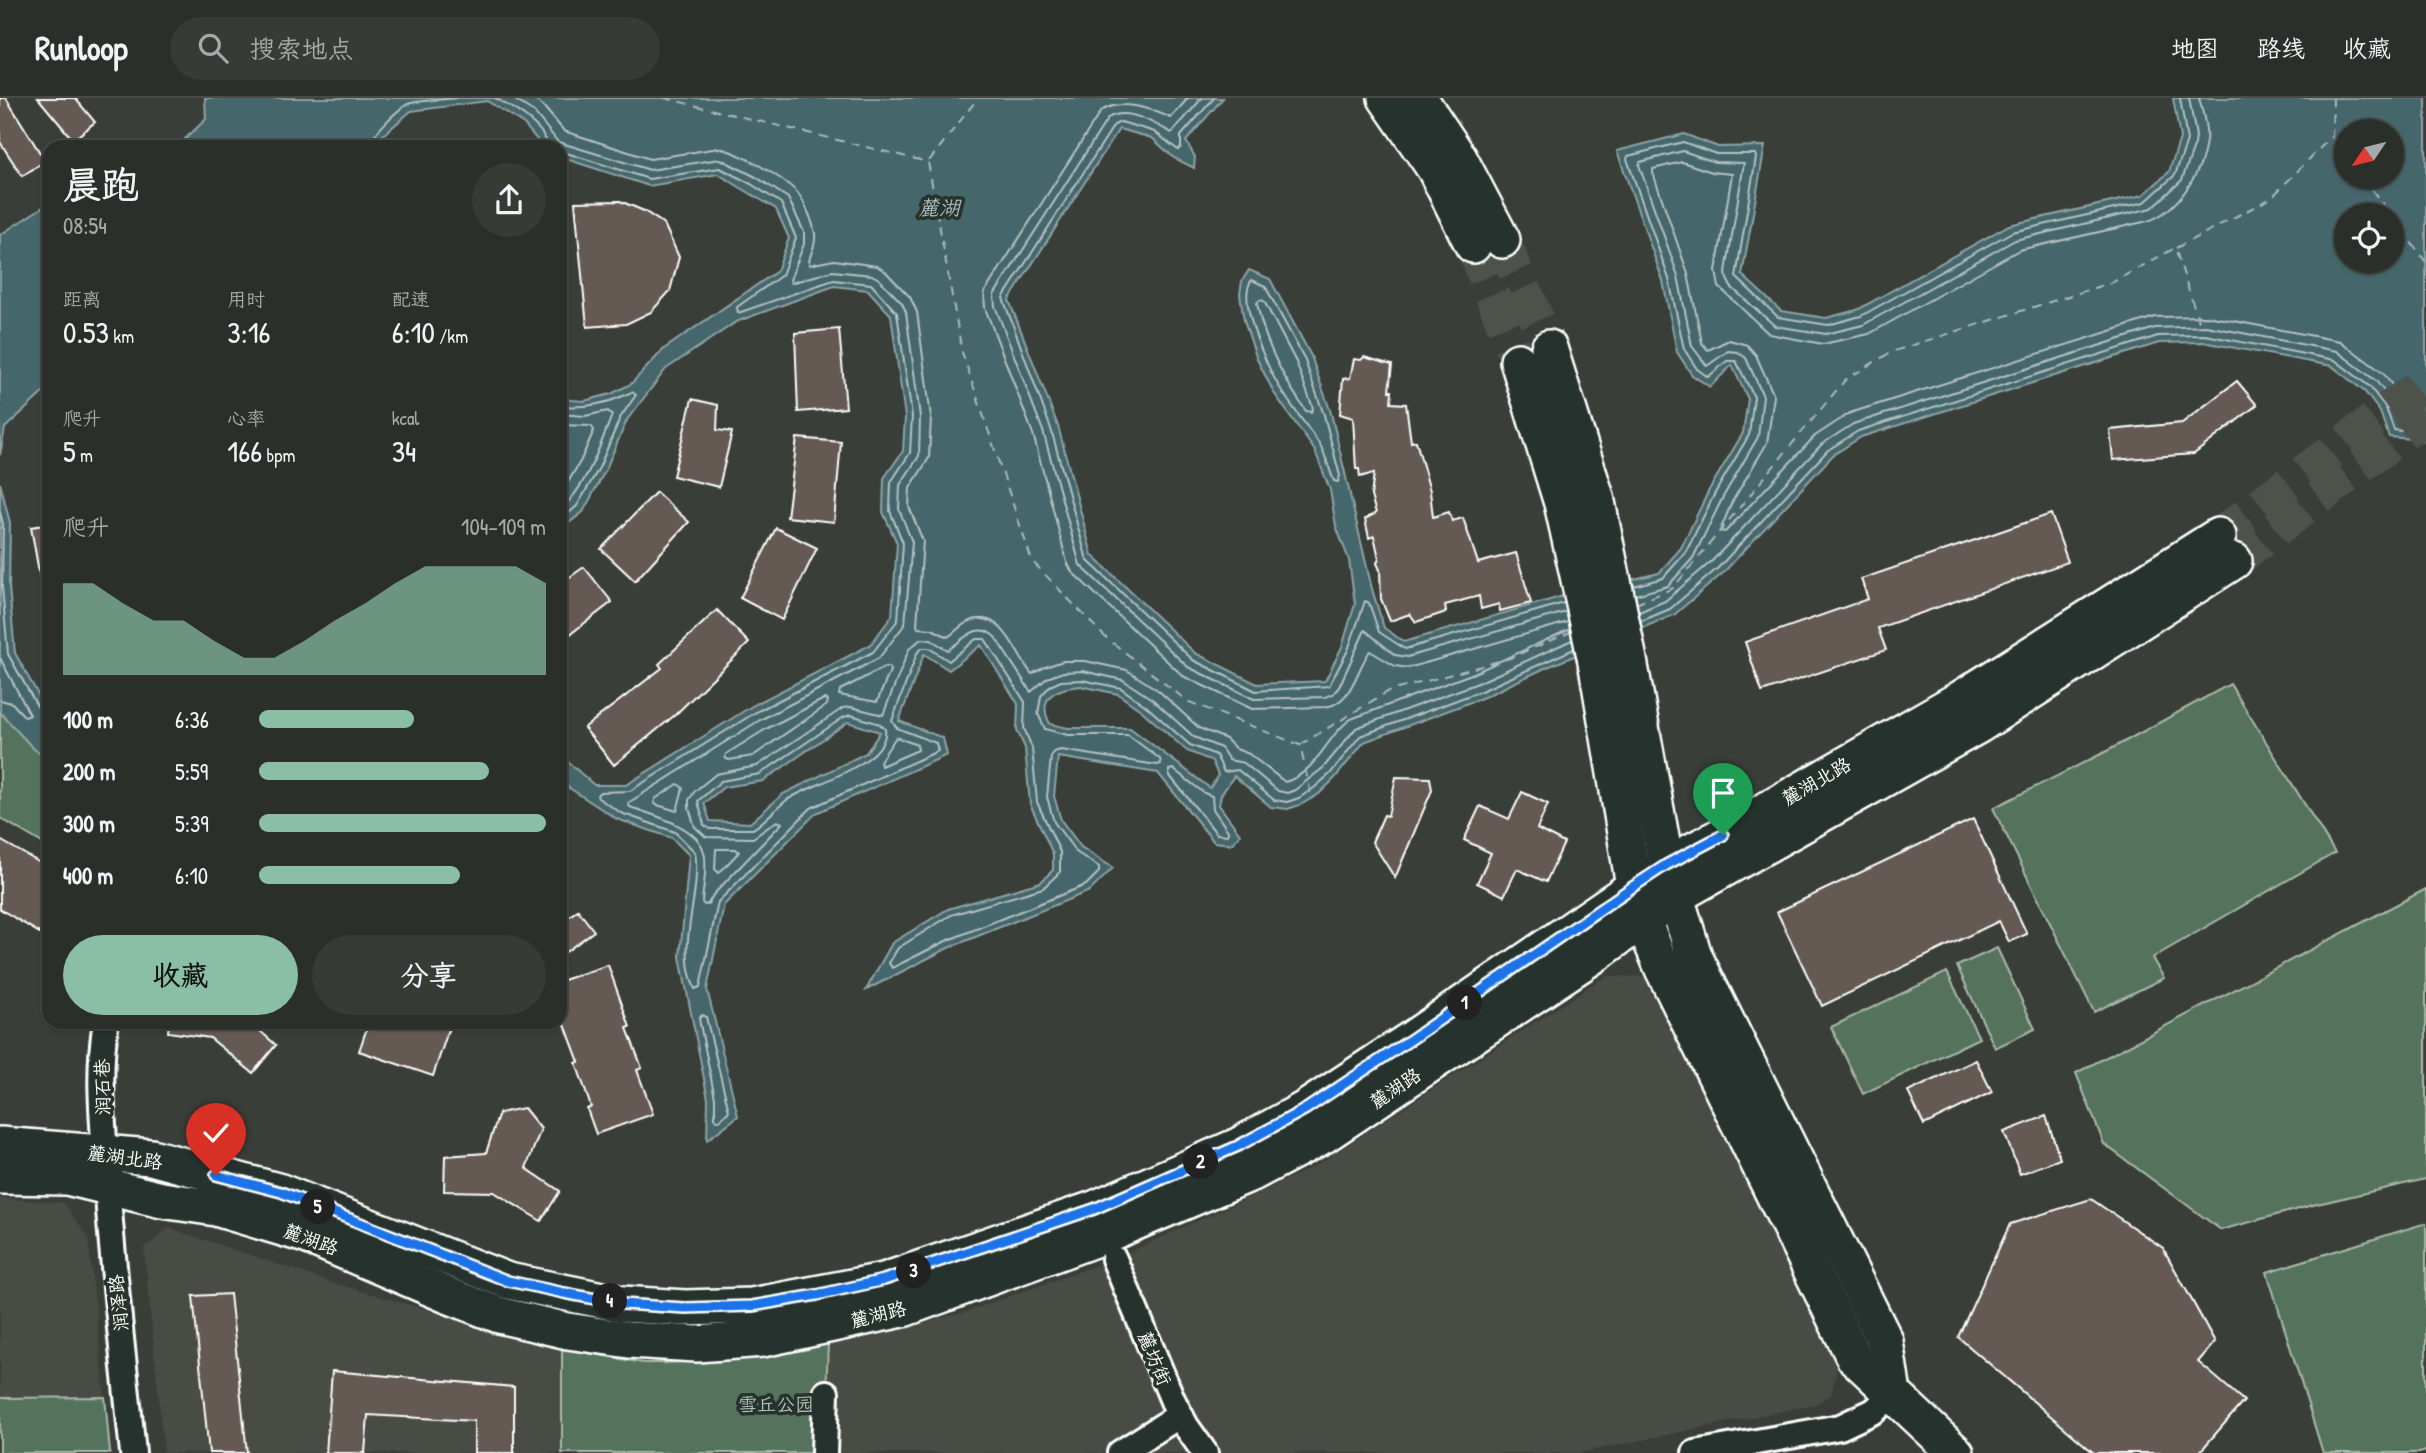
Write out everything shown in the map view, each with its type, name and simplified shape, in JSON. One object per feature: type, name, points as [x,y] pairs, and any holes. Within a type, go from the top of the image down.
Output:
[{"type":"street","points":[[1386,98],[1447,164]]},
{"type":"street","points":[[1419,98],[1447,164],[1488,243]]},
{"type":"street","points":[[1534,355],[1596,498],[1594,572],[1613,663],[1634,886],[1642,919],[1662,969],[1854,1357],[1956,1453]]},
{"type":"street","name":"麓湖北路","points":[[0,1145],[106,1169],[151,1157],[281,1192],[508,1281],[622,1304],[673,1307],[752,1306],[884,1280],[1076,1230],[1126,1211],[1306,1109],[1634,886],[1671,881],[1979,725],[2226,548],[1723,835],[1671,881]]},
{"type":"street","points":[[1613,663],[1636,708],[1671,881],[1694,956],[1885,1341],[1893,1394]]},
{"type":"street","name":"麓湖路","points":[[1126,1211],[1254,1172],[1324,1135],[1597,953],[1642,919],[1671,881]]},
{"type":"street","name":"润石巷","points":[[105,1029],[101,1051],[101,1102],[106,1169]]},
{"type":"street","points":[[0,1176],[67,1177],[106,1169]]},
{"type":"street","name":"润泽路","points":[[106,1169],[133,1453]]},
{"type":"street","name":"麓坊街","points":[[1114,1259],[1180,1415],[1205,1453]]},
{"type":"street","points":[[824,1453],[826,1393]]},
{"type":"street","points":[[1695,1453],[1840,1427],[1874,1411],[1893,1394]]},
{"type":"street","points":[[1120,1453],[1180,1415]]},
{"type":"shaded area","points":[[1606,976],[1644,977],[1838,1365],[1831,1395],[1816,1404],[1579,1453],[824,1453],[828,1342],[963,1313],[1114,1259],[1263,1191],[1315,1166]]},
{"type":"shaded area","points":[[0,1198],[64,1203],[88,1238],[105,1397],[0,1398]]},
{"type":"shaded area","points":[[169,1228],[333,1283],[562,1348],[561,1453],[164,1453],[144,1248]]},
{"type":"green space","points":[[2230,684],[2335,853],[2152,958],[2164,978],[2094,1012],[1993,808],[2107,751]]},
{"type":"green space","points":[[0,712],[42,755],[42,843],[0,818]]},
{"type":"green space","points":[[2426,889],[2426,1179],[2221,1230],[2104,1144],[2076,1073]]},
{"type":"green space","points":[[1997,948],[2035,1029],[1995,1048],[1957,966]]},
{"type":"green space","points":[[1947,972],[1979,1038],[1863,1094],[1831,1027]]},
{"type":"green space","points":[[2426,1223],[2426,1451],[2323,1453],[2267,1272]]},
{"type":"green space","name":"雪丘公园","points":[[828,1342],[824,1453],[562,1453],[562,1348],[643,1363],[664,1363],[758,1358]]},
{"type":"green space","points":[[105,1397],[110,1453],[0,1453],[0,1398]]},
{"type":"water","name":"麓湖","points":[[205,98],[1223,98],[1186,141],[1195,157],[1194,168],[1174,158],[1152,138],[1119,129],[1009,300],[1058,426],[1092,555],[1195,653],[1257,684],[1325,681],[1342,647],[1355,604],[1349,560],[1336,526],[1330,490],[1315,451],[1274,393],[1257,359],[1244,321],[1240,294],[1242,281],[1249,270],[1270,279],[1311,356],[1331,413],[1372,589],[1384,628],[1404,642],[1567,595],[1659,573],[1681,548],[1709,490],[1743,433],[1748,399],[1732,365],[1710,387],[1692,375],[1677,352],[1663,281],[1617,151],[1684,134],[1718,147],[1765,146],[1742,275],[1781,311],[1826,318],[1857,310],[2009,225],[2143,195],[2169,172],[2180,138],[2173,98],[2426,98],[2426,445],[2424,440],[2389,437],[2380,412],[2365,392],[2332,366],[2203,342],[2159,343],[1861,437],[1833,455],[1723,573],[1674,615],[1545,668],[1484,697],[1364,742],[1319,794],[1302,804],[1288,809],[1271,807],[1234,776],[1221,795],[1219,805],[1240,834],[1232,844],[1214,842],[1158,773],[1058,757],[1054,796],[1061,820],[1081,847],[1113,868],[1090,891],[948,948],[866,990],[892,943],[948,909],[1041,882],[1053,870],[1053,854],[1030,804],[1025,748],[1017,730],[1018,704],[981,645],[949,670],[924,654],[899,721],[943,738],[947,755],[816,813],[724,905],[707,989],[738,1116],[707,1140],[708,1099],[680,957],[689,855],[672,838],[617,819],[567,787],[567,761],[594,785],[626,785],[752,706],[870,645],[892,616],[897,543],[883,512],[884,478],[903,451],[905,417],[891,315],[868,290],[834,286],[736,322],[666,369],[627,420],[605,471],[583,512],[567,525],[567,400],[584,401],[611,394],[631,384],[664,349],[777,271],[789,238],[776,209],[718,174],[649,186],[567,159],[567,140],[537,140],[524,124],[487,101],[411,111],[379,140],[184,140],[206,119]],"holes":[[[1081,686],[1118,694],[1142,711],[1187,751],[1212,761],[1218,775],[1210,788],[1130,728],[1068,728],[1050,724],[1046,714],[1047,700],[1064,689]],[[848,722],[880,732],[866,753],[783,794],[750,823],[710,821],[704,803],[724,787],[763,781]]]},
{"type":"water","points":[[42,208],[42,394],[5,428],[0,455],[0,235]]},
{"type":"water","points":[[0,483],[10,523],[9,587],[15,653],[42,702],[42,755],[0,712]]},
{"type":"building","points":[[0,98],[6,98],[42,156],[42,163],[22,176],[0,142]]},
{"type":"building","points":[[38,98],[75,98],[95,122],[73,140]]},
{"type":"building","points":[[620,201],[644,211],[664,224],[679,257],[670,291],[651,312],[626,324],[587,327],[575,202]]},
{"type":"building","points":[[839,329],[846,408],[798,412],[795,333]]},
{"type":"building","points":[[1364,357],[1392,365],[1389,391],[1392,391],[1391,403],[1406,404],[1411,442],[1416,441],[1430,491],[1433,517],[1449,512],[1452,521],[1463,518],[1478,563],[1516,553],[1531,603],[1500,611],[1499,604],[1481,609],[1479,596],[1445,605],[1446,612],[1416,622],[1410,614],[1390,621],[1381,599],[1380,570],[1377,563],[1379,558],[1374,536],[1369,538],[1365,519],[1376,513],[1371,496],[1374,473],[1360,477],[1359,469],[1356,469],[1353,418],[1340,414],[1343,379],[1350,378],[1354,359],[1361,360]]},
{"type":"building","points":[[2237,381],[2257,405],[2194,454],[2113,460],[2110,430],[2182,423]]},
{"type":"building","points":[[692,399],[718,405],[717,430],[732,432],[719,487],[673,476]]},
{"type":"building","points":[[797,438],[841,442],[834,522],[787,517]]},
{"type":"building","points":[[656,492],[689,522],[635,581],[601,549]]},
{"type":"building","points":[[2051,514],[2068,562],[1878,628],[1886,650],[1762,692],[1745,642],[1868,599],[1861,579]]},
{"type":"building","points":[[42,525],[42,578],[40,578],[31,527]]},
{"type":"building","points":[[776,528],[817,548],[782,620],[740,598]]},
{"type":"building","points":[[584,567],[612,602],[567,637],[567,579]]},
{"type":"building","points":[[717,610],[749,643],[675,715],[614,765],[584,728],[662,668],[659,664]]},
{"type":"building","points":[[1396,777],[1430,778],[1432,790],[1395,878],[1372,842],[1384,815],[1388,816]]},
{"type":"building","points":[[1522,792],[1548,804],[1537,829],[1564,843],[1546,882],[1517,869],[1504,896],[1477,883],[1491,853],[1464,840],[1480,806],[1509,819]]},
{"type":"building","points":[[1973,819],[2027,934],[2009,942],[1999,921],[1822,1006],[1777,912]]},
{"type":"building","points":[[0,840],[42,864],[42,934],[0,909]]},
{"type":"building","points":[[578,910],[594,931],[567,951],[567,918]]},
{"type":"building","points":[[608,965],[630,1027],[627,1028],[642,1068],[637,1070],[653,1114],[596,1134],[587,1109],[591,1107],[576,1063],[579,1062],[567,1029],[567,979]]},
{"type":"building","points":[[168,1029],[258,1029],[276,1045],[253,1073],[210,1038],[168,1032]]},
{"type":"building","points":[[367,1029],[449,1029],[433,1076],[359,1051]]},
{"type":"building","points":[[1976,1060],[1992,1092],[1924,1125],[1908,1092]]},
{"type":"building","points":[[524,1108],[541,1129],[526,1168],[560,1191],[541,1221],[494,1192],[444,1191],[445,1156],[486,1153],[499,1113]]},
{"type":"building","points":[[2046,1116],[2060,1159],[2020,1174],[2004,1132]]},
{"type":"building","points":[[2091,1199],[2163,1248],[2215,1342],[2198,1362],[2244,1401],[2199,1453],[2094,1453],[1958,1337],[2010,1224]]},
{"type":"building","points":[[230,1294],[247,1453],[209,1453],[193,1296]]},
{"type":"building","points":[[332,1371],[514,1387],[514,1453],[474,1453],[474,1421],[368,1415],[365,1453],[326,1453]]},
{"type":"ferry route","points":[[664,98],[928,162],[962,352],[1032,561],[1104,636],[1187,701],[1300,745],[1311,795]]},
{"type":"ferry route","points":[[929,161],[978,98]]},
{"type":"ferry route","points":[[2176,248],[2271,198],[2332,136],[2333,98]]},
{"type":"ferry route","points":[[2371,189],[2382,203]]},
{"type":"ferry route","points":[[2404,233],[2426,262]]},
{"type":"ferry route","points":[[1636,604],[1673,588],[1845,380],[1891,352],[2113,282],[2175,248],[2201,328]]},
{"type":"ferry route","points":[[1300,745],[1387,692],[1510,658],[1573,631]]},
{"type":"tunnel","points":[[1502,240],[1549,348]]},
{"type":"tunnel","points":[[1473,245],[1518,361]]},
{"type":"tunnel","points":[[2218,536],[2426,381]]},
{"type":"tunnel","points":[[2234,561],[2426,417]]},
{"type":"route","points":[[216,1175],[281,1192],[508,1281],[622,1304],[685,1308],[752,1306],[884,1280],[1094,1209],[1238,1146],[1306,1109],[1634,886],[1666,865],[1723,835]]}]
